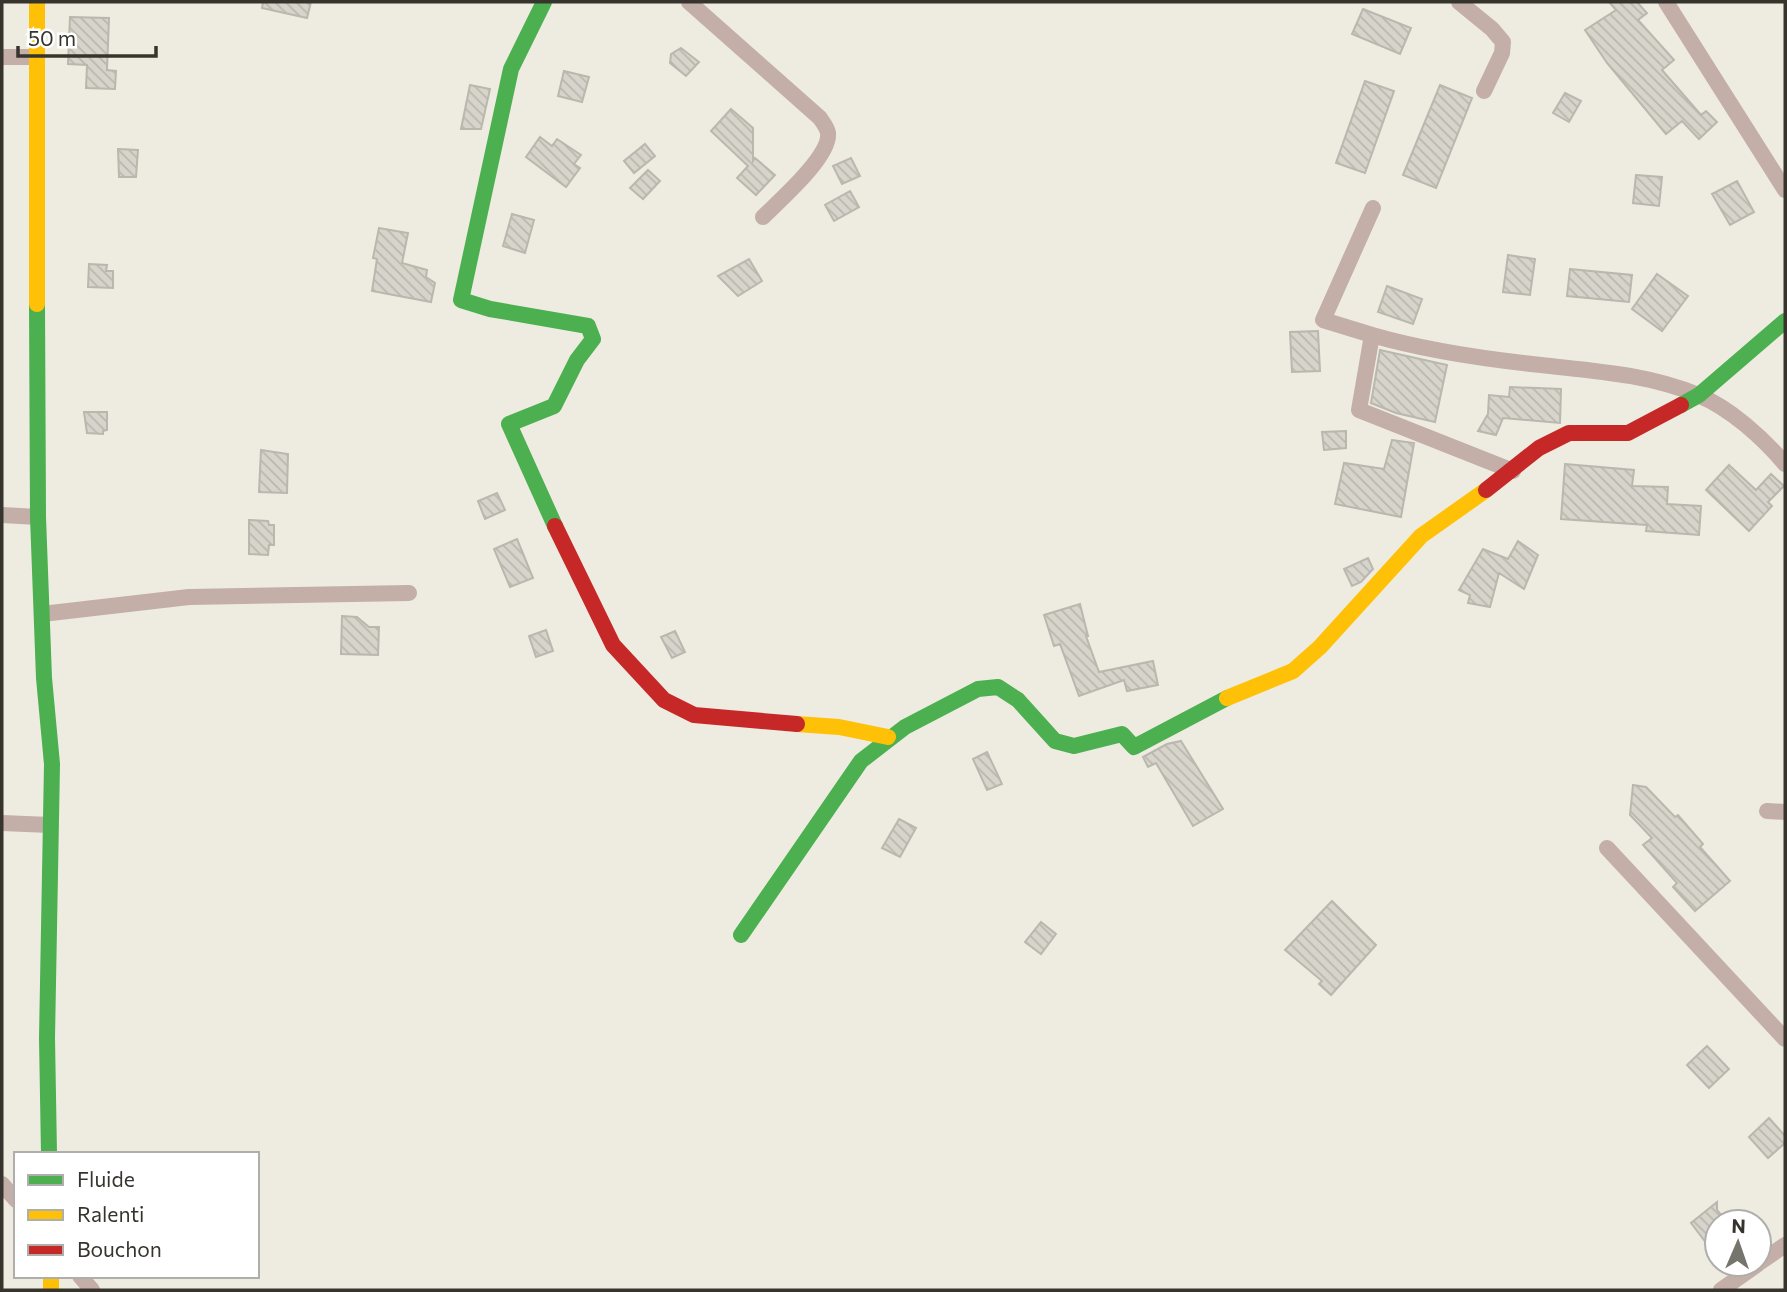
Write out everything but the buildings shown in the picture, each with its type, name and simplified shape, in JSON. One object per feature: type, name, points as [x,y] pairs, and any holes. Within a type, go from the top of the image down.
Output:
[{"type":"street","points":[[37,2],[34,57],[38,517],[41,614],[52,764],[49,1152]]},
{"type":"street","points":[[544,2],[511,69],[461,300],[490,309],[588,326],[593,339],[577,360],[554,406],[509,424],[530,473],[613,645],[664,700],[694,715],[839,727],[888,737]]},
{"type":"street","points":[[689,2],[820,118],[827,128],[829,135],[819,158],[763,217]]},
{"type":"street","points":[[1459,2],[1492,29],[1503,42],[1502,54],[1484,91]]},
{"type":"street","points":[[1666,2],[1785,190]]},
{"type":"street","points":[[2,57],[34,57]]},
{"type":"street","points":[[1373,208],[1323,320],[1410,346],[1619,372],[1699,395],[1760,437],[1785,464]]},
{"type":"street","points":[[741,935],[861,761],[888,737],[978,689],[998,687],[1018,700],[1055,741],[1074,746],[1122,734],[1134,747],[1218,702],[1293,671],[1321,647],[1421,536],[1513,471],[1539,448],[1569,433],[1628,433],[1699,395],[1785,321]]},
{"type":"street","points":[[1372,335],[1359,410],[1513,471]]},
{"type":"street","points":[[2,515],[38,517]]},
{"type":"street","points":[[41,614],[189,597],[409,593]]},
{"type":"street","points":[[1767,811],[1785,812]]},
{"type":"street","points":[[2,823],[50,825]]},
{"type":"street","points":[[1607,848],[1785,1039]]},
{"type":"street","points":[[2,1184],[14,1198]]},
{"type":"street","points":[[1721,1290],[1738,1278]]},
{"type":"traffic: fast","points":[[544,2],[511,69],[461,300],[490,309],[588,326],[593,339],[577,360],[554,406],[509,424],[555,526]]},
{"type":"traffic: fast","points":[[37,304],[38,517],[44,678],[52,764],[47,1038],[49,1152]]},
{"type":"traffic: fast","points":[[1681,405],[1699,395],[1785,321]]},
{"type":"traffic: fast","points":[[741,935],[861,761],[905,727],[978,689],[998,687],[1018,700],[1055,741],[1074,746],[1122,734],[1134,747],[1227,698]]},
{"type":"traffic: slow","points":[[37,2],[37,304]]},
{"type":"traffic: slow","points":[[1227,698],[1293,671],[1320,647],[1421,536],[1486,490]]},
{"type":"traffic: slow","points":[[797,724],[839,727],[888,737]]},
{"type":"traffic: slow","points":[[51,1278],[51,1290]]},
{"type":"traffic: jam","points":[[1486,490],[1539,448],[1569,433],[1628,433],[1681,405]]},
{"type":"traffic: jam","points":[[555,526],[613,645],[664,700],[694,715],[797,724]]}]
